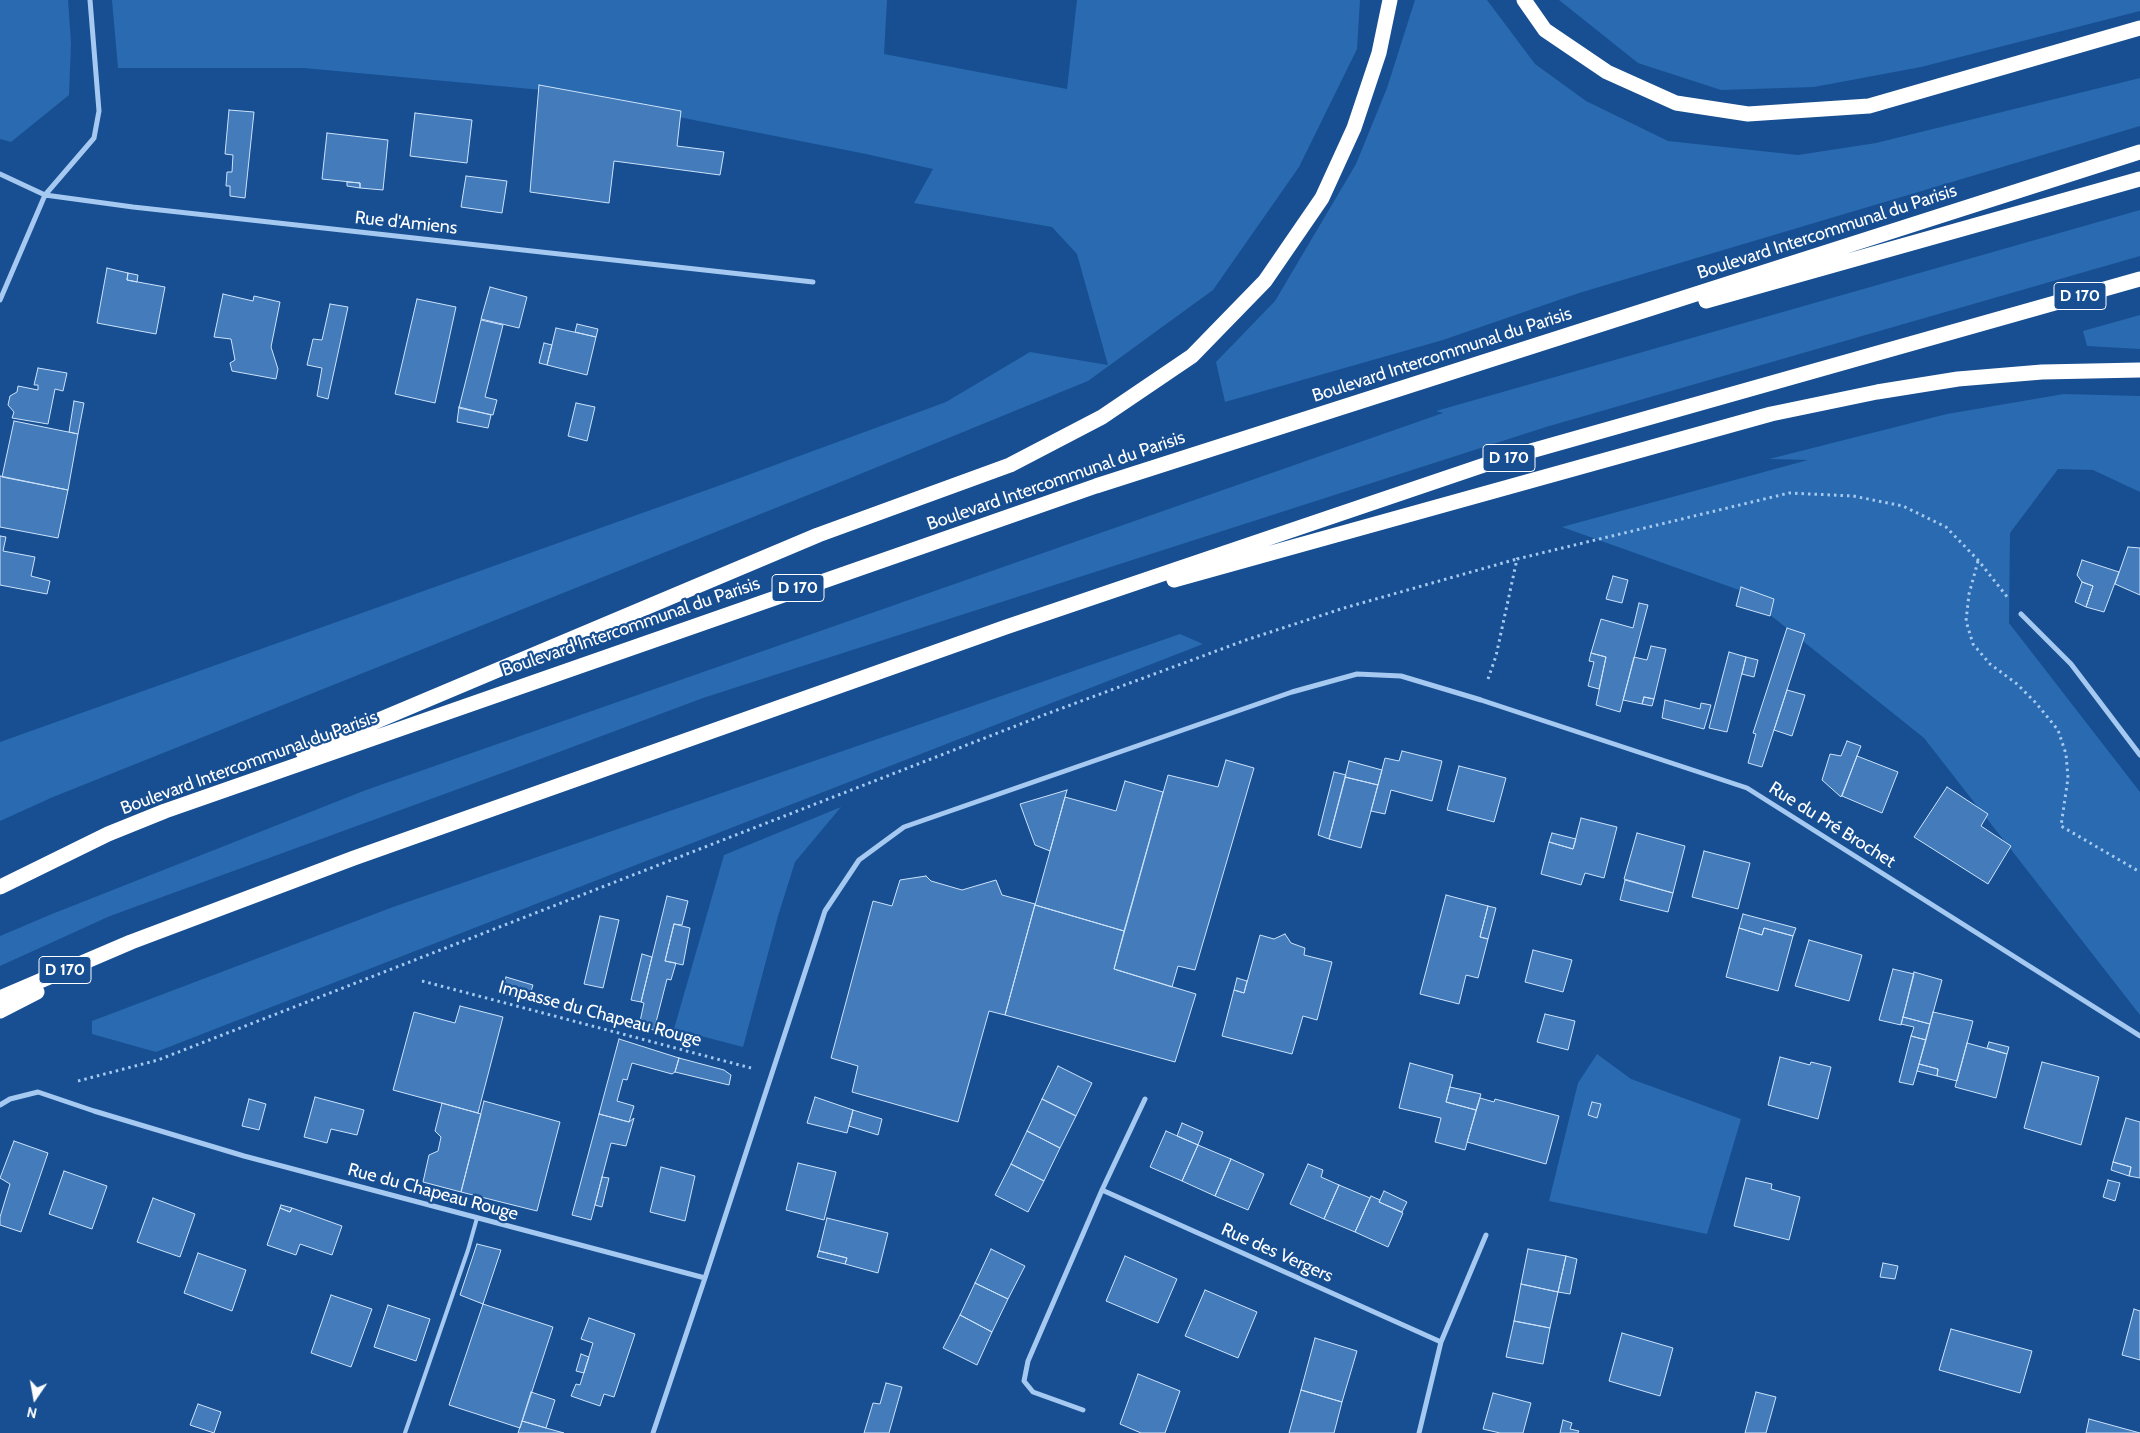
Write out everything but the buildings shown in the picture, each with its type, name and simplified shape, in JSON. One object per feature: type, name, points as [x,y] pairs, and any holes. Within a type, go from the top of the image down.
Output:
[{"type":"highway","points":[[165,811],[818,535],[1010,465],[1102,417],[1192,356],[1265,281],[1322,198],[1354,128],[1379,53],[1390,0]]},
{"type":"highway","points":[[1524,0],[1545,30],[1607,72],[1676,103],[1748,114],[1869,106],[2140,28]]},
{"type":"highway","name":"Boulevard Intercommunal du Parisis","points":[[0,887],[108,834],[165,811],[1078,492],[2140,152]]},
{"type":"highway","points":[[1435,377],[2140,179]]},
{"type":"highway","name":"D 170","points":[[0,998],[131,942],[381,848],[1006,627],[1499,460],[2140,279]]},
{"type":"highway","points":[[1006,627],[1771,414],[1877,392],[1958,379],[2042,372],[2140,370]]},
{"type":"highway","points":[[0,1011],[131,942]]},
{"type":"street","points":[[0,300],[45,195],[94,138],[99,111],[90,0]]},
{"type":"street","name":"Rue d'Amiens","points":[[0,174],[45,195],[133,207],[814,282]]},
{"type":"street","points":[[2022,614],[2071,664],[2140,755]]},
{"type":"street","name":"Rue du Pré Brochet","points":[[705,1278],[770,1073],[825,911],[860,860],[904,827],[1292,692],[1357,674],[1400,676],[1481,700],[1747,788],[2140,1036]]},
{"type":"street","points":[[0,1105],[10,1099],[38,1092]]},
{"type":"street","name":"Rue du Chapeau Rouge","points":[[38,1092],[94,1112],[244,1156],[705,1278]]},
{"type":"street","points":[[1083,1410],[1033,1392],[1024,1381],[1028,1361],[1102,1190],[1145,1099]]},
{"type":"street","name":"Rue des Vergers","points":[[1102,1190],[1441,1342]]},
{"type":"street","points":[[1419,1433],[1441,1342],[1486,1235]]},
{"type":"street","points":[[653,1433],[705,1278]]},
{"type":"lane","points":[[405,1433],[468,1250],[477,1218]]},
{"type":"path","points":[[38,1092],[158,1060],[1049,713],[1246,640],[1344,608],[1517,558],[1789,493],[1853,496],[1903,506],[1946,527],[1978,560],[2022,614]]},
{"type":"path","points":[[1481,700],[1496,656],[1517,558]]},
{"type":"path","points":[[1978,560],[1969,594],[1966,621],[1973,644],[1990,664],[2017,684],[2036,703],[2058,730],[2066,754],[2068,778],[2061,826],[2140,872]]},
{"type":"path","name":"Impasse du Chapeau Rouge","points":[[422,981],[770,1073]]},
{"type":"shaded area","points":[[0,0],[68,0],[71,43],[69,95],[11,142],[0,139]]},
{"type":"shaded area","points":[[112,0],[887,0],[884,54],[1067,89],[1077,0],[1360,0],[1357,49],[1299,167],[1213,290],[1088,381],[53,797],[0,821],[0,742],[718,486],[946,402],[1030,352],[1108,365],[1077,254],[1052,227],[914,203],[933,169],[542,90],[304,68],[118,68]]},
{"type":"shaded area","points":[[1415,0],[1487,0],[1535,64],[1586,101],[1668,141],[1798,155],[1876,143],[2140,78],[2140,126],[1579,293],[1443,340],[1225,402],[1216,362],[1275,301],[1356,164],[1387,88]]},
{"type":"shaded area","points":[[1559,0],[2140,0],[2140,11],[1921,67],[1814,87],[1721,90],[1638,63]]},
{"type":"shaded area","points":[[2140,210],[2140,256],[1546,427],[703,698],[110,916],[0,966],[0,936],[366,790],[1443,413],[1436,411]]},
{"type":"shaded area","points":[[2140,315],[2140,349],[2087,346],[2083,331]]},
{"type":"shaded area","points":[[2064,394],[2140,396],[2140,492],[2093,470],[2058,469],[2010,533],[2009,623],[2140,792],[2140,1015],[1924,738],[1739,590],[1562,527],[1808,460],[1769,459],[1947,414]]},
{"type":"shaded area","points":[[1180,634],[1203,644],[156,1052],[92,1034],[92,1021],[393,907]]},
{"type":"shaded area","points":[[841,807],[795,862],[778,916],[743,1047],[674,1029],[724,855]]},
{"type":"shaded area","points":[[1597,1054],[1631,1079],[1741,1119],[1707,1234],[1549,1201],[1578,1083]]}]
